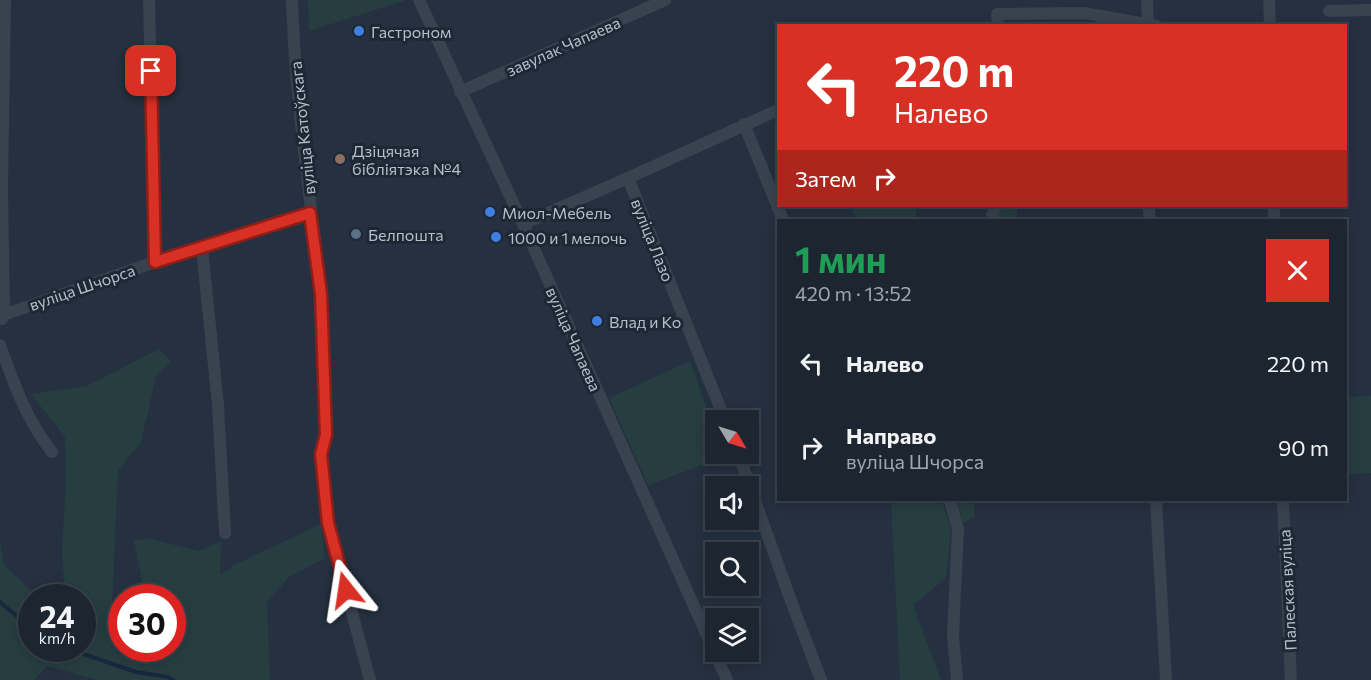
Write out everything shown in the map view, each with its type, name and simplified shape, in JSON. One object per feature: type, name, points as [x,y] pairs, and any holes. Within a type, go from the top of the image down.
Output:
[{"type":"street","points":[[1,318],[5,0]]},
{"type":"street","name":"вуліца Шчорса","points":[[1,318],[155,262],[149,0]]},
{"type":"street","name":"вуліца Катоўскага","points":[[292,0],[293,35],[310,213],[321,294],[326,435],[321,454],[328,523],[370,680]]},
{"type":"street","name":"вуліца Чапаева","points":[[419,0],[523,224],[727,680]]},
{"type":"street","name":"завулак Чапаева","points":[[460,92],[665,0]]},
{"type":"street","points":[[1147,0],[1151,24]]},
{"type":"street","points":[[1269,0],[1270,24]]},
{"type":"street","points":[[1329,11],[1371,10]]},
{"type":"street","points":[[998,20],[1084,13],[1145,24]]},
{"type":"street","name":"вуліца Лазо","points":[[721,410],[628,178],[777,110]]},
{"type":"street","points":[[744,124],[777,205]]},
{"type":"street","points":[[523,224],[628,178]]},
{"type":"street","points":[[155,262],[310,213]]},
{"type":"street","points":[[202,248],[218,405],[225,533]]},
{"type":"street","points":[[0,345],[19,396],[36,431],[52,452]]},
{"type":"street","points":[[742,464],[821,680]]},
{"type":"street","points":[[950,501],[958,530],[953,636],[957,680]]},
{"type":"street","points":[[1156,501],[1166,680]]},
{"type":"street","name":"Палеская вуліца","points":[[1283,501],[1292,680]]},
{"type":"green space","points":[[308,0],[406,0],[309,31]]},
{"type":"green space","points":[[851,207],[917,207],[915,219],[857,219]]},
{"type":"green space","points":[[999,207],[1018,207],[1016,219],[996,219]]},
{"type":"green space","points":[[159,349],[171,361],[156,376],[141,442],[118,471],[113,584],[108,584],[108,662],[186,662],[186,584],[143,584],[134,540],[151,539],[199,551],[221,541],[220,575],[234,565],[321,524],[325,558],[289,577],[267,602],[270,680],[97,680],[47,666],[34,680],[0,680],[0,542],[4,565],[24,584],[18,584],[18,662],[96,662],[96,584],[64,584],[62,552],[66,480],[65,437],[31,394],[87,386]]},
{"type":"green space","points":[[690,361],[707,410],[705,410],[705,464],[648,485],[609,398]]},
{"type":"green space","points":[[1371,396],[1371,473],[1347,474],[1347,397]]},
{"type":"green space","points":[[891,501],[942,501],[951,530],[946,578],[913,605],[941,680],[900,680]]},
{"type":"green space","points":[[957,501],[974,501],[975,517],[963,523]]},
{"type":"waterway","points":[[0,602],[18,617]]},
{"type":"waterway","points":[[96,658],[136,672],[168,677],[173,680]]},
{"type":"place","name":"Гастроном","points":[[359,31]]},
{"type":"place","name":"Дзіцячая бібліятэка №4","points":[[340,159]]},
{"type":"place","name":"Миол-Мебель","points":[[490,212]]},
{"type":"place","name":"Белпошта","points":[[356,234]]},
{"type":"place","name":"1000 и 1 мелочь","points":[[496,237]]},
{"type":"place","name":"Влад и Ко","points":[[597,321]]},
{"type":"route","points":[[151,71],[155,262],[310,213],[321,294],[326,435],[321,454],[328,523],[346,590]]}]
